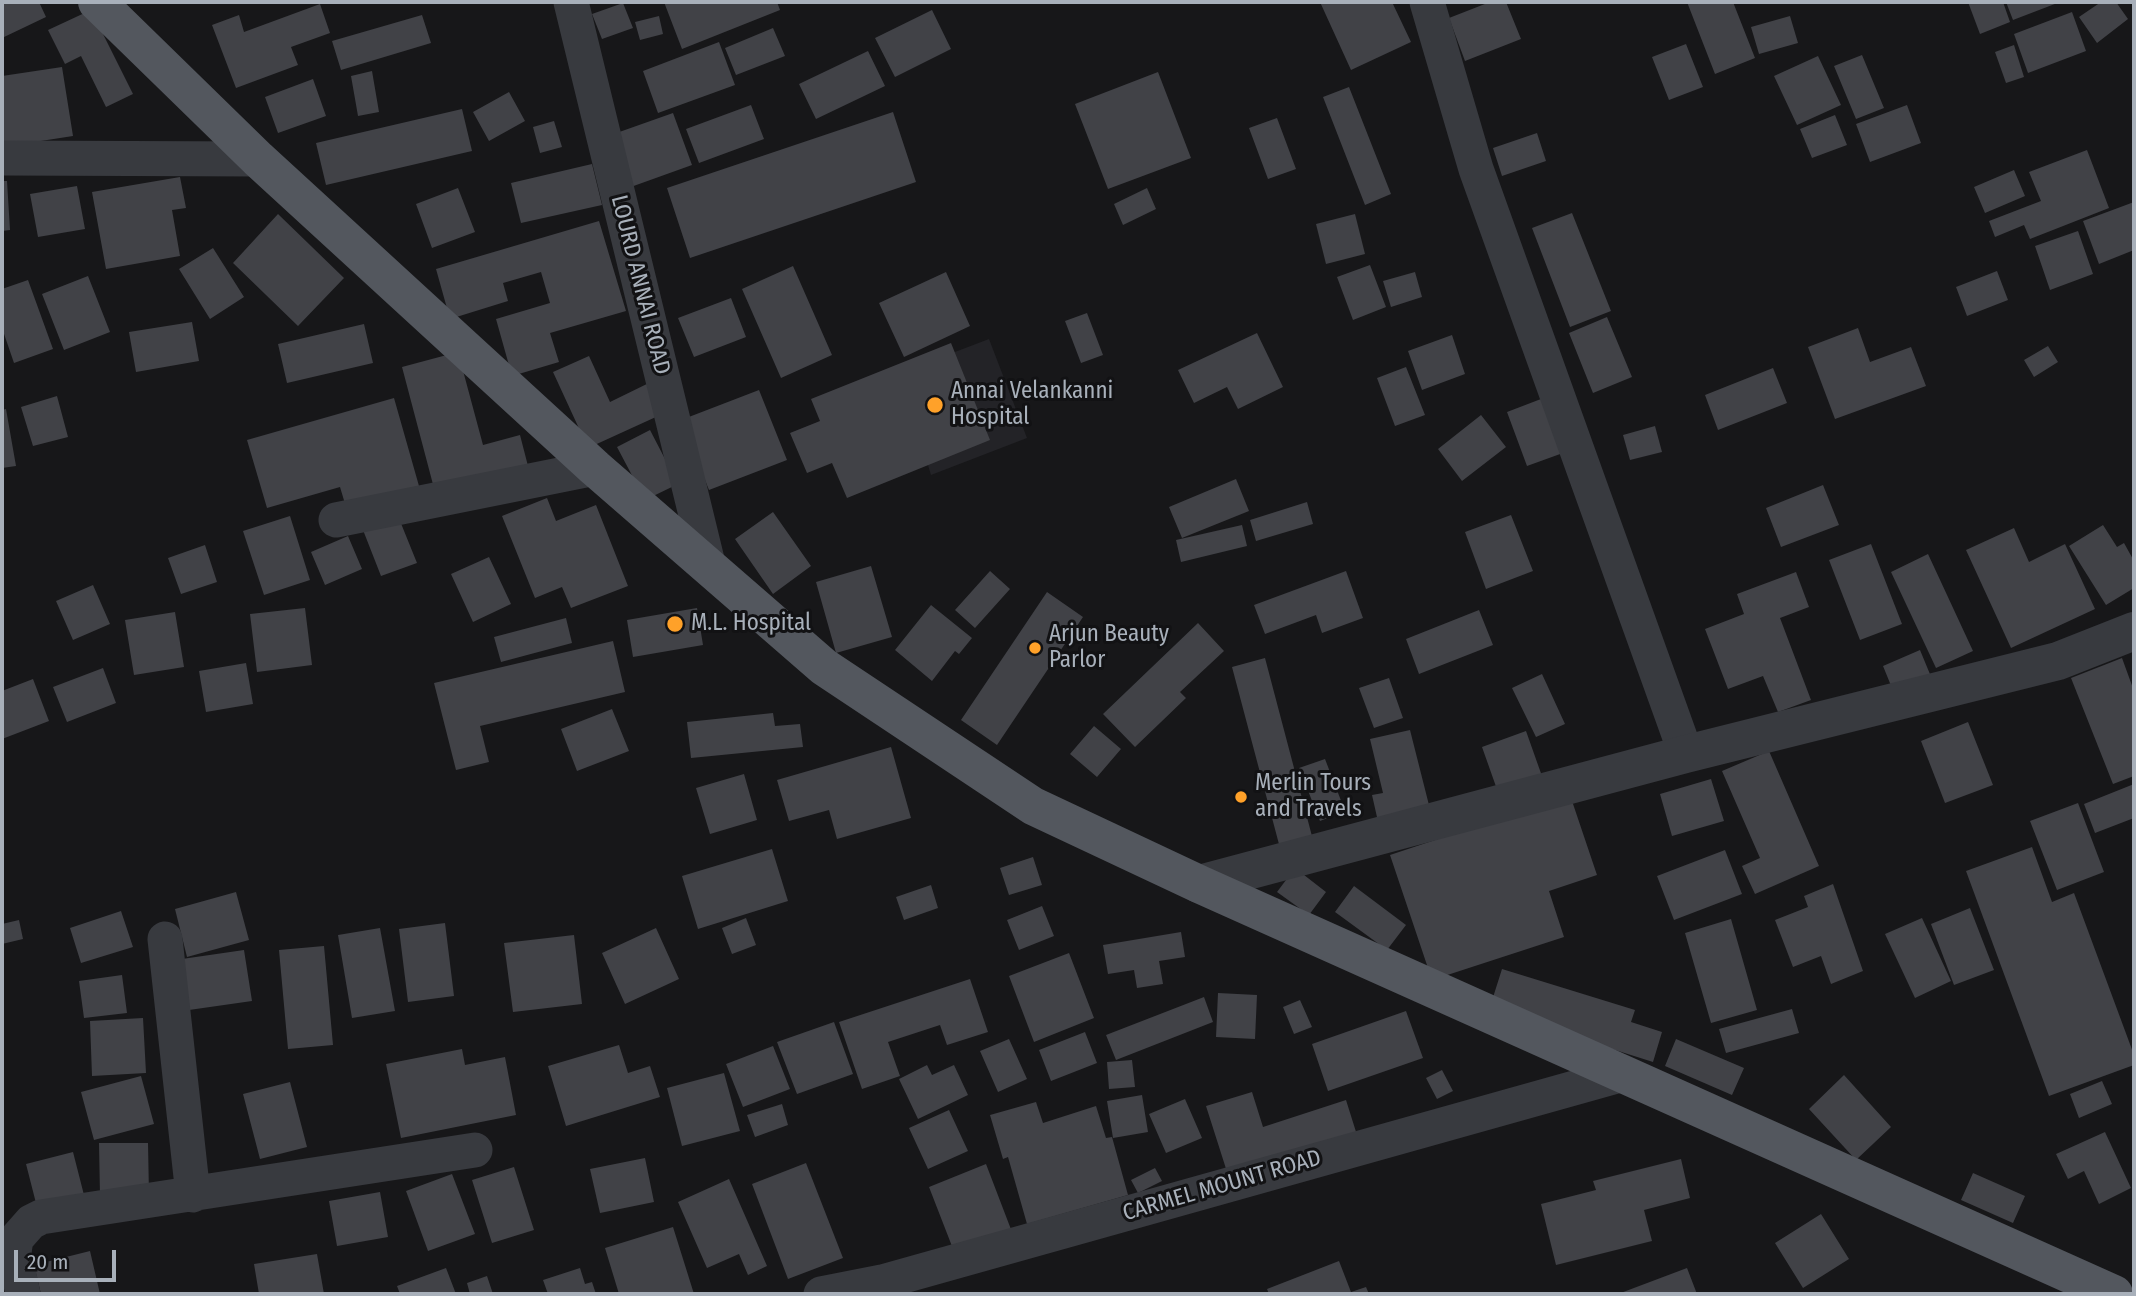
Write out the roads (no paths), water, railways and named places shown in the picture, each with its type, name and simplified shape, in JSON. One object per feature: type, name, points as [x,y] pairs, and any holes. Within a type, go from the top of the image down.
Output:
[{"type":"main road","points":[[97,2],[257,159],[595,468],[824,667],[1033,806],[1199,884],[2114,1294]]},
{"type":"street","name":"LOURD ANNAI ROAD","points":[[571,2],[709,568]]},
{"type":"street","points":[[1427,2],[1476,169],[1686,754]]},
{"type":"street","points":[[2,158],[257,159]]},
{"type":"street","points":[[336,520],[595,468]]},
{"type":"street","points":[[1199,884],[1686,754],[2058,661],[2134,631]]},
{"type":"street","points":[[165,939],[193,1195]]},
{"type":"street","name":"CARMEL MOUNT ROAD","points":[[821,1294],[882,1282],[1624,1074]]},
{"type":"street","points":[[23,1294],[14,1252],[16,1239],[31,1222],[41,1217],[475,1150]]},
{"type":"place","name":"Annai Velankanni Hospital","points":[[935,405]]},
{"type":"place","name":"M.L. Hospital","points":[[675,624]]},
{"type":"place","name":"Arjun Beauty Parlor","points":[[1035,648]]},
{"type":"place","name":"Merlin Tours and Travels","points":[[1241,797]]}]
